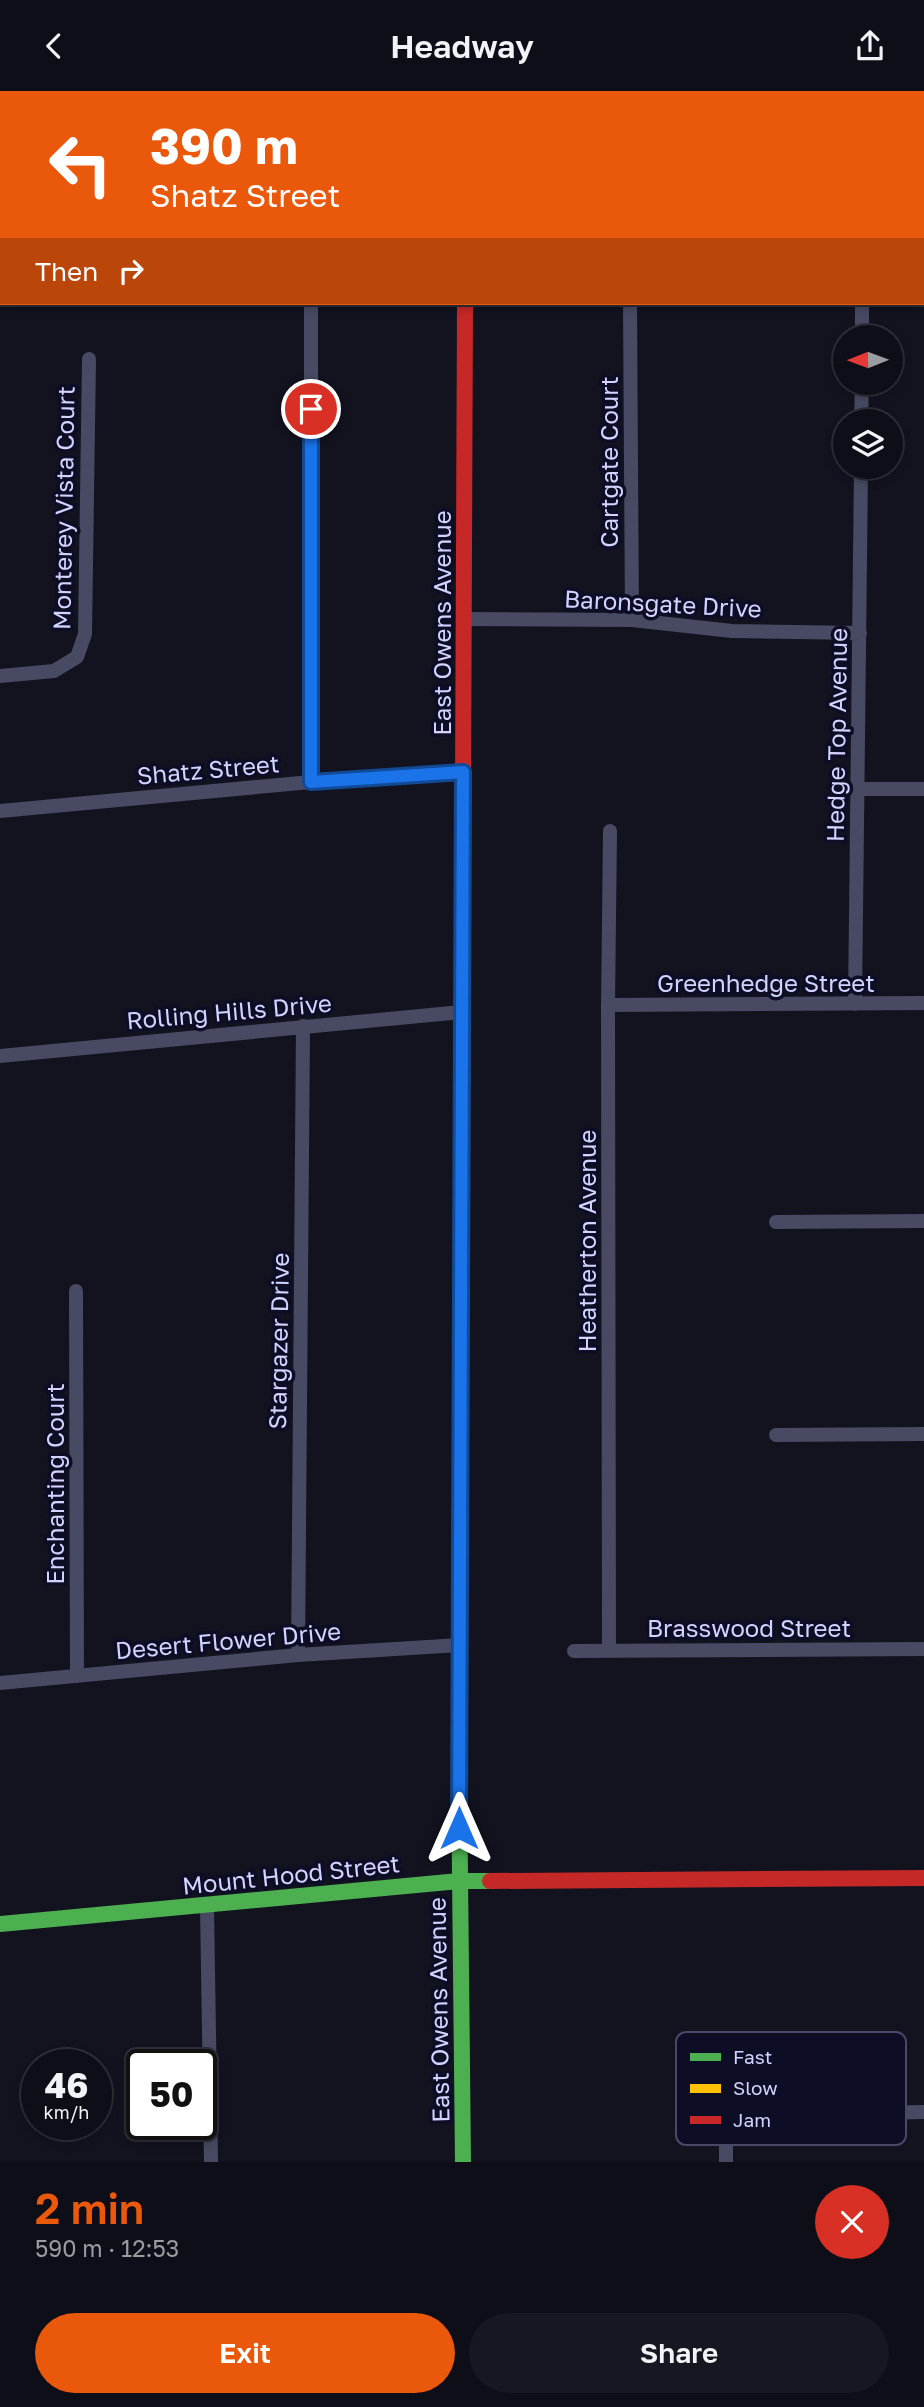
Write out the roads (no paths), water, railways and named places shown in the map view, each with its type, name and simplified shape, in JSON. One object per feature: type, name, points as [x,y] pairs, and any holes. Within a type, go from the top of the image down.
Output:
[{"type":"main road","name":"East Owens Avenue","points":[[463,2162],[459,1881],[465,305]]},
{"type":"main road","name":"Mount Hood Street","points":[[0,1924],[459,1881],[924,1878]]},
{"type":"street","points":[[311,305],[311,782]]},
{"type":"street","name":"Cartgate Court","points":[[630,305],[632,620]]},
{"type":"street","points":[[862,305],[862,325]]},
{"type":"street","name":"Monterey Vista Court","points":[[0,676],[54,671],[77,657],[85,634],[89,359]]},
{"type":"street","name":"Hedge Top Avenue","points":[[855,1004],[861,479]]},
{"type":"street","name":"Baronsgate Drive","points":[[464,619],[632,620],[732,631],[860,633]]},
{"type":"street","name":"Shatz Street","points":[[0,811],[311,782],[463,772]]},
{"type":"street","points":[[858,789],[924,789]]},
{"type":"street","name":"Heatherton Avenue","points":[[609,1651],[610,831]]},
{"type":"street","name":"Greenhedge Street","points":[[608,1006],[924,1003]]},
{"type":"street","name":"Rolling Hills Drive","points":[[0,1056],[462,1012]]},
{"type":"street","name":"Stargazer Drive","points":[[298,1655],[303,1026]]},
{"type":"street","points":[[776,1222],[924,1221]]},
{"type":"street","name":"Enchanting Court","points":[[76,1291],[78,1676]]},
{"type":"street","points":[[776,1435],[924,1434]]},
{"type":"street","name":"Desert Flower Drive","points":[[0,1683],[298,1655],[460,1645]]},
{"type":"street","name":"Brasswood Street","points":[[574,1651],[924,1649]]},
{"type":"street","points":[[207,1905],[211,2162]]},
{"type":"street","points":[[906,2112],[924,2112]]}]
